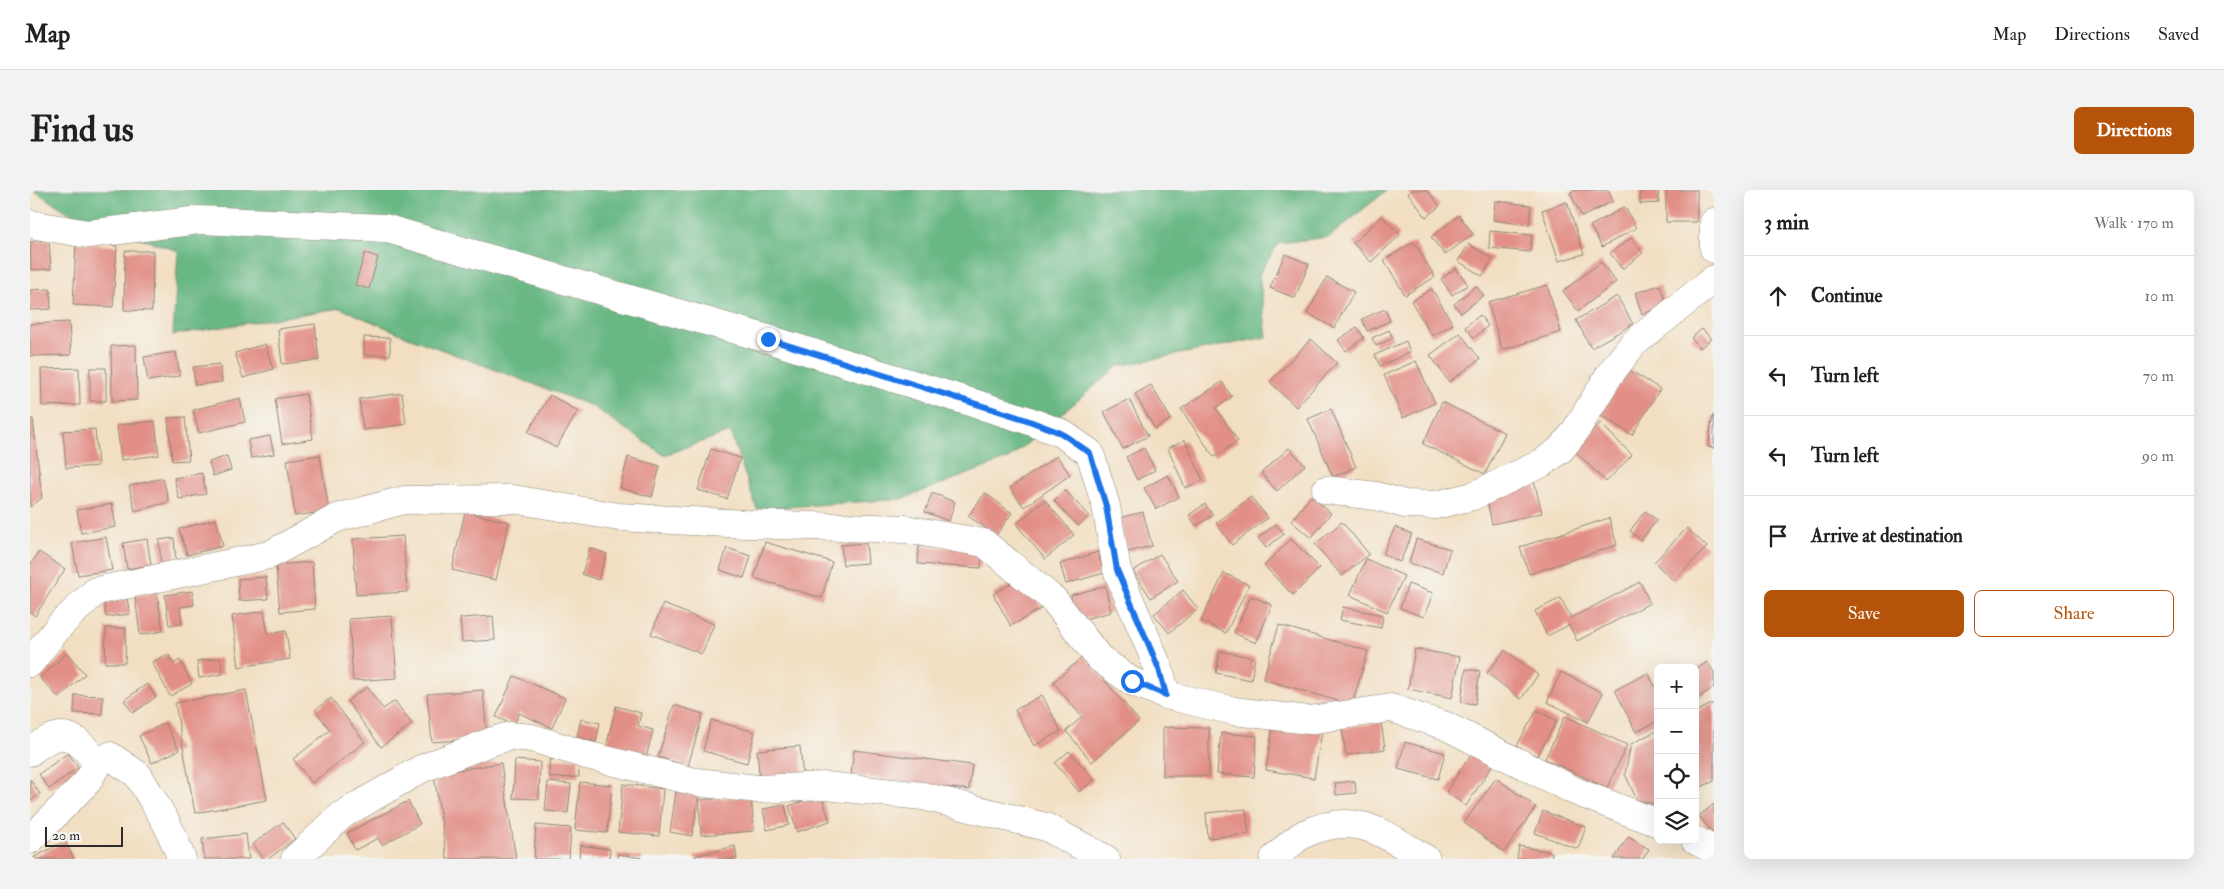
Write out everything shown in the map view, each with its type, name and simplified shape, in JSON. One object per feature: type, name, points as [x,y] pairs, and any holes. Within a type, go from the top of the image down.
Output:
[{"type":"street","points":[[30,224],[88,234],[199,220],[384,228],[768,339],[1024,419],[1061,433],[1090,453],[1106,506],[1117,570],[1159,669],[1166,695]]},
{"type":"street","points":[[1714,222],[1714,249]]},
{"type":"street","points":[[1326,490],[1376,496],[1405,504],[1436,505],[1473,496],[1542,463],[1561,449],[1574,433],[1610,374],[1633,344],[1714,279]]},
{"type":"street","points":[[30,663],[61,624],[96,591],[268,555],[337,518],[404,500],[513,499],[619,517],[745,524],[905,529],[984,543],[1054,600],[1099,658],[1132,681],[1166,695],[1234,711],[1309,720],[1391,708],[1446,726],[1577,792],[1654,821]]},
{"type":"street","points":[[30,752],[43,742],[65,735],[74,738],[97,764]]},
{"type":"street","points":[[295,859],[342,815],[421,769],[510,736],[532,738],[586,755],[696,782],[758,789],[825,786],[923,796],[1046,827],[1106,859]]},
{"type":"street","points":[[30,840],[88,781],[97,764],[110,756],[138,775],[166,824],[182,859]]},
{"type":"street","points":[[1274,859],[1303,835],[1339,822],[1374,829],[1426,859]]},
{"type":"street","points":[[1699,842],[1714,850]]},
{"type":"green space","points":[[33,190],[1387,190],[1329,237],[1279,243],[1259,274],[1267,337],[1118,366],[1010,458],[902,499],[757,509],[730,432],[664,455],[592,406],[408,337],[340,308],[173,335],[178,251],[71,214]]},
{"type":"building","points":[[1412,190],[1427,190],[1440,206],[1426,217],[1408,193]]},
{"type":"building","points":[[1575,190],[1608,190],[1613,201],[1582,217],[1570,193]]},
{"type":"building","points":[[1640,190],[1658,190],[1659,203],[1640,204]]},
{"type":"building","points":[[1666,190],[1697,190],[1697,222],[1666,222]]},
{"type":"building","points":[[1495,201],[1531,205],[1529,225],[1493,220]]},
{"type":"building","points":[[1567,202],[1584,254],[1559,261],[1542,210]]},
{"type":"building","points":[[1625,207],[1636,228],[1602,247],[1590,226]]},
{"type":"building","points":[[1459,215],[1473,234],[1445,255],[1431,237]]},
{"type":"building","points":[[1382,216],[1400,235],[1371,262],[1353,243]]},
{"type":"building","points":[[1490,231],[1532,235],[1530,252],[1489,248]]},
{"type":"building","points":[[1631,238],[1643,253],[1622,269],[1610,253]]},
{"type":"building","points":[[49,240],[51,269],[31,270],[30,242]]},
{"type":"building","points":[[1414,242],[1435,277],[1405,295],[1384,260]]},
{"type":"building","points":[[76,243],[117,246],[113,307],[73,305]]},
{"type":"building","points":[[1469,244],[1493,259],[1482,276],[1458,261]]},
{"type":"building","points":[[125,251],[153,251],[152,311],[124,310]]},
{"type":"building","points":[[365,253],[378,257],[369,289],[355,285]]},
{"type":"building","points":[[1285,254],[1309,264],[1295,298],[1270,288]]},
{"type":"building","points":[[1601,262],[1616,282],[1578,311],[1563,291]]},
{"type":"building","points":[[1456,268],[1468,285],[1452,295],[1441,279]]},
{"type":"building","points":[[1327,277],[1354,292],[1334,328],[1307,313]]},
{"type":"building","points":[[1547,285],[1561,332],[1502,350],[1488,302]]},
{"type":"building","points":[[1660,285],[1667,305],[1642,314],[1635,293]]},
{"type":"building","points":[[1476,286],[1484,295],[1461,313],[1454,304]]},
{"type":"building","points":[[50,289],[51,309],[30,310],[30,290]]},
{"type":"building","points":[[1432,289],[1453,324],[1432,336],[1411,301]]},
{"type":"building","points":[[1617,296],[1633,324],[1591,348],[1576,320]]},
{"type":"building","points":[[1385,309],[1390,321],[1367,331],[1362,319]]},
{"type":"building","points":[[1480,315],[1488,326],[1474,338],[1465,327]]},
{"type":"building","points":[[69,322],[71,355],[30,356],[30,324]]},
{"type":"building","points":[[315,324],[319,360],[282,364],[278,329]]},
{"type":"building","points":[[1357,327],[1364,338],[1346,351],[1338,340]]},
{"type":"building","points":[[1702,329],[1711,339],[1700,348],[1691,338]]},
{"type":"building","points":[[1389,330],[1393,338],[1376,346],[1372,338]]},
{"type":"building","points":[[1460,333],[1480,359],[1449,382],[1430,355]]},
{"type":"building","points":[[364,337],[390,338],[390,355],[364,355]]},
{"type":"building","points":[[1311,339],[1337,363],[1296,407],[1270,382]]},
{"type":"building","points":[[1406,341],[1410,352],[1380,366],[1375,355]]},
{"type":"building","points":[[265,344],[273,369],[243,378],[235,353]]},
{"type":"building","points":[[136,345],[137,400],[112,401],[111,346]]},
{"type":"building","points":[[176,352],[180,376],[148,381],[144,357]]},
{"type":"building","points":[[1416,361],[1435,403],[1403,418],[1384,375]]},
{"type":"building","points":[[220,364],[222,382],[195,385],[193,367]]},
{"type":"building","points":[[1623,366],[1660,389],[1632,435],[1596,412]]},
{"type":"building","points":[[79,368],[80,405],[42,406],[41,369]]},
{"type":"building","points":[[90,368],[106,368],[106,401],[90,401]]},
{"type":"building","points":[[1222,382],[1232,397],[1216,408],[1238,441],[1214,457],[1181,409]]},
{"type":"building","points":[[1151,385],[1171,419],[1155,429],[1135,394]]},
{"type":"building","points":[[402,393],[406,424],[363,430],[359,399]]},
{"type":"building","points":[[306,394],[313,439],[282,444],[275,399]]},
{"type":"building","points":[[550,395],[578,411],[556,448],[528,432]]},
{"type":"building","points":[[240,398],[245,422],[199,433],[193,410]]},
{"type":"building","points":[[1129,399],[1148,436],[1123,449],[1104,412]]},
{"type":"building","points":[[1442,402],[1505,433],[1485,474],[1423,444]]},
{"type":"building","points":[[1331,409],[1356,467],[1333,477],[1308,419]]},
{"type":"building","points":[[1714,415],[1714,448],[1708,447]]},
{"type":"building","points":[[185,417],[189,460],[172,461],[168,418]]},
{"type":"building","points":[[30,419],[33,419],[42,498],[30,507]]},
{"type":"building","points":[[155,421],[159,455],[121,460],[117,425]]},
{"type":"building","points":[[1600,423],[1632,455],[1606,482],[1574,450]]},
{"type":"building","points":[[95,429],[98,466],[66,468],[63,431]]},
{"type":"building","points":[[270,436],[274,454],[251,458],[248,440]]},
{"type":"building","points":[[1185,440],[1203,480],[1185,488],[1168,448]]},
{"type":"building","points":[[1144,448],[1155,470],[1137,480],[1126,457]]},
{"type":"building","points":[[1289,448],[1305,465],[1277,491],[1261,473]]},
{"type":"building","points":[[711,449],[740,458],[727,499],[698,490]]},
{"type":"building","points":[[320,455],[329,511],[295,516],[287,460]]},
{"type":"building","points":[[227,456],[231,470],[213,476],[209,462]]},
{"type":"building","points":[[1057,456],[1070,475],[1024,507],[1010,488]]},
{"type":"building","points":[[628,457],[660,466],[652,497],[620,488]]},
{"type":"building","points":[[202,473],[206,494],[179,499],[174,478]]},
{"type":"building","points":[[1168,475],[1179,497],[1156,509],[1144,488]]},
{"type":"building","points":[[163,478],[169,502],[135,511],[129,486]]},
{"type":"building","points":[[1534,481],[1542,513],[1492,524],[1485,492]]},
{"type":"building","points":[[1065,490],[1089,516],[1078,526],[1054,501]]},
{"type":"building","points":[[932,493],[955,502],[949,521],[925,512]]},
{"type":"building","points":[[985,493],[1012,513],[996,535],[968,516]]},
{"type":"building","points":[[1311,496],[1331,513],[1311,538],[1291,521]]},
{"type":"building","points":[[1251,497],[1268,518],[1232,545],[1216,523]]},
{"type":"building","points":[[1045,500],[1074,535],[1045,559],[1016,524]]},
{"type":"building","points":[[112,504],[116,527],[81,533],[77,510]]},
{"type":"building","points":[[1205,504],[1213,515],[1196,526],[1189,515]]},
{"type":"building","points":[[1645,511],[1657,520],[1641,540],[1630,531]]},
{"type":"building","points":[[465,512],[509,522],[496,580],[452,570]]},
{"type":"building","points":[[1143,512],[1152,546],[1128,552],[1119,518]]},
{"type":"building","points":[[1609,518],[1617,545],[1529,574],[1520,547]]},
{"type":"building","points":[[216,519],[223,546],[187,555],[179,529]]},
{"type":"building","points":[[1342,522],[1369,554],[1342,576],[1315,544]]},
{"type":"building","points":[[1276,524],[1284,534],[1266,548],[1258,538]]},
{"type":"building","points":[[1395,527],[1412,534],[1400,562],[1383,554]]},
{"type":"building","points":[[1687,528],[1707,547],[1674,581],[1654,562]]},
{"type":"building","points":[[403,536],[407,592],[356,595],[353,539]]},
{"type":"building","points":[[106,537],[112,570],[78,575],[72,543]]},
{"type":"building","points":[[174,538],[176,563],[161,564],[159,540]]},
{"type":"building","points":[[147,539],[151,565],[127,569],[123,543]]},
{"type":"building","points":[[1291,539],[1320,568],[1293,595],[1264,566]]},
{"type":"building","points":[[1416,539],[1450,549],[1443,573],[1409,563]]},
{"type":"building","points":[[765,542],[832,562],[822,598],[754,578]]},
{"type":"building","points":[[866,543],[868,563],[843,565],[841,545]]},
{"type":"building","points":[[919,546],[982,550],[981,568],[918,564]]},
{"type":"building","points":[[590,548],[607,554],[598,580],[582,574]]},
{"type":"building","points":[[727,548],[751,556],[744,578],[720,570]]},
{"type":"building","points":[[39,552],[65,569],[35,616],[30,612],[30,565]]},
{"type":"building","points":[[1098,552],[1104,573],[1066,584],[1060,564]]},
{"type":"building","points":[[1160,554],[1178,581],[1151,598],[1133,571]]},
{"type":"building","points":[[1366,559],[1404,576],[1387,612],[1350,595]]},
{"type":"building","points":[[312,562],[315,609],[280,612],[276,565]]},
{"type":"building","points":[[1224,573],[1249,585],[1226,633],[1201,621]]},
{"type":"building","points":[[1024,576],[1042,608],[1011,626],[993,594]]},
{"type":"building","points":[[266,577],[268,599],[239,601],[238,579]]},
{"type":"building","points":[[1640,582],[1650,603],[1577,641],[1569,625],[1547,636],[1535,611],[1561,598],[1571,618]]},
{"type":"building","points":[[1408,584],[1433,593],[1424,617],[1400,608]]},
{"type":"building","points":[[1105,586],[1111,612],[1077,621],[1071,595]]},
{"type":"building","points":[[1183,590],[1198,609],[1169,633],[1154,614]]},
{"type":"building","points":[[192,591],[194,605],[180,607],[182,624],[169,625],[165,595]]},
{"type":"building","points":[[157,592],[163,631],[140,635],[135,596]]},
{"type":"building","points":[[1251,596],[1272,605],[1256,643],[1234,633]]},
{"type":"building","points":[[127,599],[130,614],[106,617],[104,603]]},
{"type":"building","points":[[663,604],[714,624],[702,654],[651,634]]},
{"type":"building","points":[[1343,607],[1383,615],[1381,628],[1340,620]]},
{"type":"building","points":[[264,611],[268,634],[286,631],[290,659],[239,667],[232,616]]},
{"type":"building","points":[[392,616],[397,678],[353,681],[349,619]]},
{"type":"building","points":[[493,616],[495,640],[462,642],[460,618]]},
{"type":"building","points":[[1279,625],[1368,651],[1352,705],[1263,679]]},
{"type":"building","points":[[106,628],[126,628],[125,663],[105,663]]},
{"type":"building","points":[[1415,649],[1460,657],[1452,698],[1408,689]]},
{"type":"building","points":[[1505,650],[1538,675],[1521,699],[1487,673]]},
{"type":"building","points":[[1220,651],[1255,658],[1251,680],[1216,673]]},
{"type":"building","points":[[67,653],[85,674],[59,698],[40,678]]},
{"type":"building","points":[[168,654],[173,664],[180,660],[192,684],[170,696],[152,662]]},
{"type":"building","points":[[1084,656],[1139,721],[1092,762],[1066,731],[1082,717],[1053,682]]},
{"type":"building","points":[[220,658],[223,674],[199,678],[197,661]]},
{"type":"building","points":[[1707,662],[1714,672],[1714,687],[1699,697],[1699,667]]},
{"type":"building","points":[[1466,669],[1480,671],[1475,704],[1461,702]]},
{"type":"building","points":[[1561,672],[1603,693],[1588,722],[1547,702]]},
{"type":"building","points":[[1648,673],[1654,684],[1654,723],[1636,732],[1615,690]]},
{"type":"building","points":[[514,676],[565,698],[552,728],[519,713],[514,725],[496,717]]},
{"type":"building","points":[[147,684],[156,697],[133,713],[124,700]]},
{"type":"building","points":[[367,687],[383,709],[395,701],[412,724],[381,747],[347,701]]},
{"type":"building","points":[[246,690],[267,800],[195,813],[175,703]]},
{"type":"building","points":[[483,690],[487,738],[432,742],[427,694]]},
{"type":"building","points":[[75,695],[103,696],[102,714],[74,713]]},
{"type":"building","points":[[1042,695],[1061,731],[1034,746],[1015,710]]},
{"type":"building","points":[[331,698],[365,742],[312,783],[293,759],[330,730],[315,710]]},
{"type":"building","points":[[1714,703],[1714,781],[1699,788],[1699,754],[1699,710]]},
{"type":"building","points":[[674,705],[703,714],[688,766],[658,757]]},
{"type":"building","points":[[616,706],[641,713],[638,726],[653,730],[646,758],[606,748]]},
{"type":"building","points":[[1537,710],[1557,721],[1536,758],[1516,747]]},
{"type":"building","points":[[1565,716],[1627,745],[1607,788],[1545,759]]},
{"type":"building","points":[[581,719],[600,723],[596,742],[577,737]]},
{"type":"building","points":[[711,720],[755,732],[747,763],[703,751]]},
{"type":"building","points":[[1381,722],[1385,749],[1346,755],[1342,728]]},
{"type":"building","points":[[165,723],[179,750],[152,763],[139,736]]},
{"type":"building","points":[[1273,724],[1322,732],[1314,778],[1266,770]]},
{"type":"building","points":[[1163,727],[1209,728],[1209,776],[1163,776]]},
{"type":"building","points":[[1654,732],[1654,804],[1637,800],[1625,774],[1631,744]]},
{"type":"building","points":[[1221,733],[1257,736],[1254,777],[1217,774]]},
{"type":"building","points":[[1405,742],[1445,753],[1438,779],[1398,769]]},
{"type":"building","points":[[800,746],[803,778],[760,782],[757,750]]},
{"type":"building","points":[[854,750],[972,765],[969,790],[851,775]]},
{"type":"building","points":[[1069,751],[1094,780],[1079,792],[1055,763]]},
{"type":"building","points":[[1473,751],[1493,764],[1466,806],[1446,792]]},
{"type":"building","points":[[68,753],[78,768],[49,789],[39,774]]},
{"type":"building","points":[[578,758],[579,777],[550,778],[549,760]]},
{"type":"building","points":[[515,760],[540,762],[539,799],[513,798]]},
{"type":"building","points":[[501,763],[516,859],[447,859],[434,774]]},
{"type":"building","points":[[1496,778],[1536,807],[1504,852],[1464,823]]},
{"type":"building","points":[[30,779],[40,794],[30,801]]},
{"type":"building","points":[[1355,781],[1356,793],[1336,795],[1335,783]]},
{"type":"building","points":[[548,782],[571,784],[568,813],[545,811]]},
{"type":"building","points":[[580,782],[612,785],[607,833],[575,830]]},
{"type":"building","points":[[623,784],[663,789],[659,836],[618,832]]},
{"type":"building","points":[[676,792],[699,795],[692,836],[670,832]]},
{"type":"building","points":[[821,795],[830,821],[797,832],[789,806]]},
{"type":"building","points":[[751,796],[754,831],[701,835],[699,800]]},
{"type":"building","points":[[408,801],[420,824],[382,845],[378,838],[355,850],[347,833]]},
{"type":"building","points":[[1714,804],[1714,835],[1699,816]]},
{"type":"building","points":[[785,805],[789,825],[767,830],[763,809]]},
{"type":"building","points":[[1246,809],[1249,834],[1208,838],[1206,813]]},
{"type":"building","points":[[1543,811],[1586,827],[1578,849],[1535,833]]},
{"type":"building","points":[[283,822],[295,839],[268,859],[264,859],[253,844]]},
{"type":"building","points":[[536,825],[571,828],[569,859],[534,859]]},
{"type":"building","points":[[246,834],[249,859],[204,859],[202,839]]},
{"type":"building","points":[[1628,837],[1649,849],[1643,859],[1614,859]]},
{"type":"building","points":[[65,841],[74,859],[31,859]]},
{"type":"building","points":[[580,845],[610,849],[609,859],[579,859]]},
{"type":"building","points":[[735,846],[737,859],[696,859],[695,856]]},
{"type":"building","points":[[1519,846],[1552,852],[1551,859],[1517,859]]},
{"type":"building","points":[[618,854],[642,858],[642,859],[617,859]]},
{"type":"route","points":[[768,339],[1024,419],[1061,433],[1090,453],[1106,506],[1117,570],[1159,669],[1166,695],[1132,681]]}]
